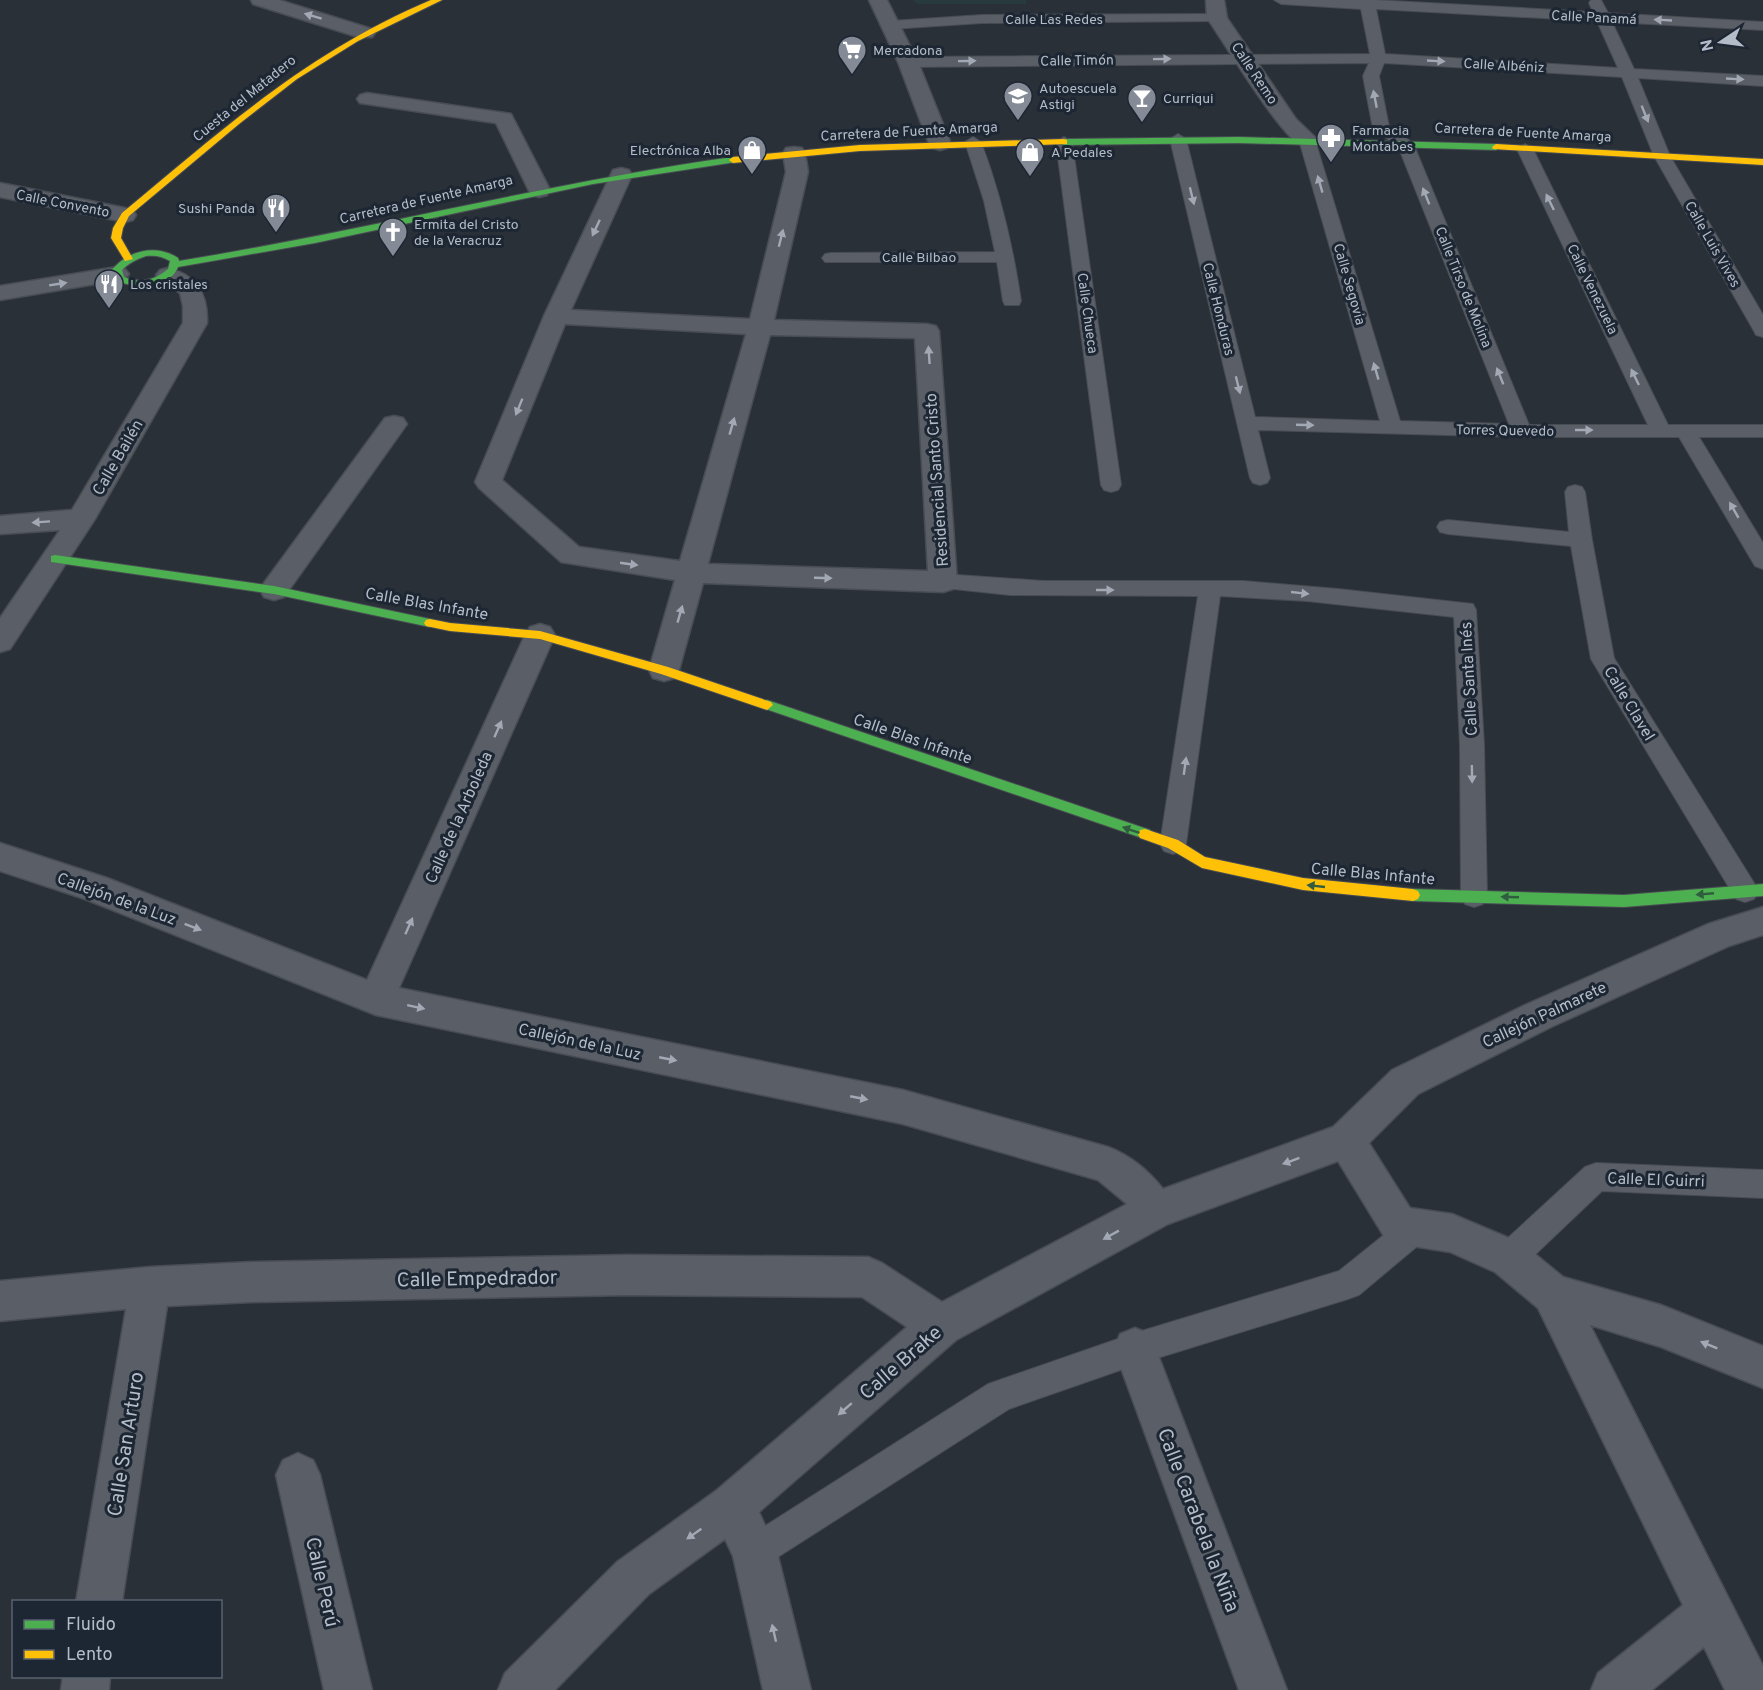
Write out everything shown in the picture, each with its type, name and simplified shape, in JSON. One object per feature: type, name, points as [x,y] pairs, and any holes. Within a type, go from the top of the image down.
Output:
[{"type":"street","points":[[260,0],[365,33]]},
{"type":"street","name":"Cuesta del Matadero","points":[[125,215],[304,71],[365,33],[438,0]]},
{"type":"street","points":[[878,0],[908,62],[940,144]]},
{"type":"street","name":"Calle Remo","points":[[1216,9],[1289,123],[1307,140]]},
{"type":"street","points":[[367,99],[504,118],[539,190]]},
{"type":"street","name":"Carretera de Fuente Amarga","points":[[122,267],[120,279],[134,284],[152,282],[172,270],[274,250],[539,190],[621,175],[794,153],[973,142],[1307,140],[1763,162]]},
{"type":"street","points":[[664,670],[760,327],[797,172],[794,153]]},
{"type":"street","name":"Residencial Santo Cristo","points":[[556,316],[760,327],[927,331],[943,582],[692,573],[571,555],[488,482],[556,316],[621,175]]},
{"type":"street","name":"Calle Convento","points":[[0,190],[125,215]]},
{"type":"street","points":[[122,267],[116,242],[116,229],[125,215]]},
{"type":"street","points":[[0,293],[122,267],[156,252],[171,256],[172,270]]},
{"type":"street","name":"Calle Bailén","points":[[0,641],[81,519],[195,323],[196,301],[186,283],[172,270]]},
{"type":"street","points":[[274,590],[393,424]]},
{"type":"street","points":[[0,525],[81,519]]},
{"type":"street","name":"Calle Blas Infante","points":[[55,559],[274,590],[450,627],[540,635],[664,670],[1173,844],[1202,862],[1303,884],[1401,895],[1624,901],[1754,890]]},
{"type":"street","name":"Calle de la Arboleda","points":[[376,999],[540,635]]},
{"type":"street","name":"Callejón de la Luz","points":[[0,857],[95,888],[376,999],[903,1107],[1108,1164],[1136,1185],[1156,1210]]},
{"type":"street","name":"Callejón Palmarete","points":[[1346,1140],[1405,1082],[1560,1006],[1720,934],[1763,921]]},
{"type":"street","points":[[1346,1140],[1399,1225],[1452,1233],[1509,1258],[1552,1294],[1661,1326],[1763,1367]]},
{"type":"street","name":"Calle Brake","points":[[522,1690],[633,1578],[733,1506],[941,1325],[1156,1210],[1346,1140]]},
{"type":"street","name":"Calle Empedrador","points":[[0,1301],[150,1287],[252,1282],[629,1275],[868,1277],[941,1325]]},
{"type":"street","name":"Calle San Arturo","points":[[99,1600],[150,1287]]},
{"type":"street","points":[[1552,1294],[1750,1690]]},
{"type":"street","name":"Calle Carabela la Niña","points":[[1135,1349],[1263,1690]]},
{"type":"street","name":"Calle Perú","points":[[298,1475],[348,1690]]},
{"type":"street","points":[[733,1506],[755,1552],[787,1690]]},
{"type":"street","points":[[1615,1690],[1710,1613]]},
{"type":"lane","name":"Calle Panamá","points":[[1281,0],[1367,2],[1763,26]]},
{"type":"lane","name":"Calle Luis Vives","points":[[1594,0],[1628,72],[1662,156],[1763,332]]},
{"type":"lane","points":[[1367,2],[1378,58],[1371,75],[1381,129],[1405,143]]},
{"type":"lane","name":"Calle Las Redes","points":[[891,25],[1216,9]]},
{"type":"lane","name":"Calle Albéniz","points":[[1246,58],[1378,58],[1763,81]]},
{"type":"lane","name":"Calle Timón","points":[[908,62],[1246,58]]},
{"type":"lane","name":"Calle Honduras","points":[[1178,139],[1260,478]]},
{"type":"lane","name":"Calle Segovia","points":[[1307,140],[1392,428]]},
{"type":"lane","points":[[973,142],[991,190],[1007,256],[1012,301]]},
{"type":"lane","name":"Calle Chueca","points":[[1064,142],[1111,485]]},
{"type":"lane","name":"Calle Tirso de Molina","points":[[1405,143],[1522,430]]},
{"type":"lane","name":"Calle Venezuela","points":[[1525,149],[1660,430]]},
{"type":"lane","name":"Calle Bilbao","points":[[831,258],[1007,256]]},
{"type":"lane","name":"Torres Quevedo","points":[[1247,423],[1392,428],[1763,431]]},
{"type":"lane","points":[[1685,430],[1763,561]]},
{"type":"lane","name":"Calle Clavel","points":[[1575,492],[1581,540],[1603,659],[1754,890]]},
{"type":"lane","points":[[1448,527],[1581,540]]},
{"type":"lane","name":"Calle Santa Inés","points":[[943,582],[990,588],[1046,590],[1210,588],[1289,591],[1465,610],[1472,745],[1474,896]]},
{"type":"lane","points":[[1173,844],[1210,588]]},
{"type":"lane","name":"Calle El Guirri","points":[[1509,1258],[1596,1177],[1763,1184]]},
{"type":"lane","points":[[755,1552],[1000,1396],[1135,1349],[1348,1284],[1416,1228]]},
{"type":"green space","points":[[912,0],[1026,0],[1026,4],[918,4]]},
{"type":"traffic: fast","points":[[1064,142],[1239,140],[1496,147]]},
{"type":"traffic: fast","points":[[175,265],[315,240],[593,182],[733,160]]},
{"type":"traffic: fast","points":[[146,253],[161,253],[172,258],[175,260],[173,270],[161,279],[148,283],[141,284],[120,279],[117,270],[130,259],[146,253]]},
{"type":"traffic: fast","points":[[55,559],[274,590],[430,623]]},
{"type":"traffic: fast","points":[[767,705],[1145,834]]},
{"type":"traffic: fast","points":[[1413,895],[1624,901],[1763,890]]},
{"type":"traffic: slow","points":[[128,259],[116,238],[125,215],[208,145],[265,99],[324,58],[375,28],[438,0]]},
{"type":"traffic: slow","points":[[733,160],[860,148],[1064,142]]},
{"type":"traffic: slow","points":[[1496,147],[1763,162]]},
{"type":"traffic: slow","points":[[430,623],[450,627],[540,635],[664,670],[767,705]]},
{"type":"traffic: slow","points":[[1145,834],[1173,844],[1202,862],[1303,884],[1413,895]]},
{"type":"place","name":"Mercadona","points":[[852,76]]},
{"type":"place","name":"Autoescuela Astigi","points":[[1018,122]]},
{"type":"place","name":"Curriqui","points":[[1142,124]]},
{"type":"place","name":"Farmacia Montabes","points":[[1331,164]]},
{"type":"place","name":"Electrónica Alba","points":[[752,176]]},
{"type":"place","name":"A Pedales","points":[[1030,178]]},
{"type":"place","name":"Sushi Panda","points":[[276,234]]},
{"type":"place","name":"Ermita del Cristo de la Veracruz","points":[[393,258]]},
{"type":"place","name":"Los cristales","points":[[109,310]]}]
